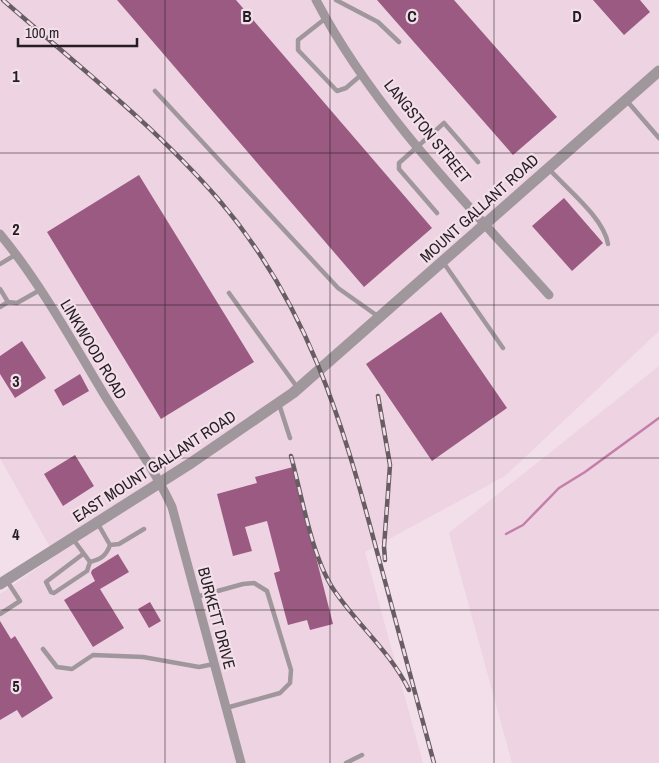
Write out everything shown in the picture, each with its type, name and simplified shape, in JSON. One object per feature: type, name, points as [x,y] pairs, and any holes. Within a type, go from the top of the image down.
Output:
[{"type":"street","name":"LANGSTON STREET","points":[[318,0],[326,18],[363,74],[417,145],[549,295]]},
{"type":"street","name":"MOUNT GALLANT ROAD","points":[[321,369],[659,71]]},
{"type":"street","name":"LINKWOOD ROAD","points":[[0,234],[41,290],[126,430],[160,482]]},
{"type":"street","name":"EAST MOUNT GALLANT ROAD","points":[[3,582],[160,482],[278,403],[321,369]]},
{"type":"street","name":"BURKETT DRIVE","points":[[160,482],[172,507],[241,763]]},
{"type":"lane","points":[[336,0],[378,22],[399,42]]},
{"type":"lane","points":[[326,18],[298,40],[298,50],[337,92],[346,88],[363,74]]},
{"type":"lane","points":[[155,91],[338,288],[380,318]]},
{"type":"lane","points":[[626,100],[659,138]]},
{"type":"lane","points":[[437,214],[399,169],[399,163],[444,123],[478,162]]},
{"type":"lane","points":[[548,168],[596,219],[607,235],[608,244]]},
{"type":"lane","points":[[0,264],[16,254]]},
{"type":"lane","points":[[443,262],[503,348]]},
{"type":"lane","points":[[0,289],[8,302]]},
{"type":"lane","points":[[0,307],[8,302],[17,303],[41,290]]},
{"type":"lane","points":[[229,293],[298,389]]},
{"type":"lane","points":[[278,403],[290,438]]},
{"type":"lane","points":[[96,522],[110,545]]},
{"type":"lane","points":[[110,545],[119,544],[144,529]]},
{"type":"lane","points":[[72,538],[90,562]]},
{"type":"lane","points":[[90,562],[100,559],[107,553],[110,545]]},
{"type":"lane","points":[[83,554],[46,582],[51,592],[54,593],[87,571],[90,562]]},
{"type":"lane","points":[[0,614],[20,601],[3,582]]},
{"type":"lane","points":[[195,597],[248,583],[254,583],[267,590],[290,670],[290,683],[280,693],[226,708]]},
{"type":"lane","points":[[43,649],[57,667],[72,669],[93,655],[143,657],[200,667],[214,664]]},
{"type":"lane","points":[[346,763],[362,755]]},
{"type":"shaded area","points":[[0,0],[659,0],[659,331],[505,476],[365,552],[423,763],[0,763],[0,594],[55,556],[0,458]]},
{"type":"shaded area","points":[[659,366],[659,763],[512,763],[449,533]]},
{"type":"building","points":[[117,0],[236,0],[432,228],[364,287]]},
{"type":"building","points":[[377,0],[454,0],[557,117],[513,155]]},
{"type":"building","points":[[593,0],[640,0],[650,12],[624,35]]},
{"type":"building","points":[[139,175],[254,362],[161,419],[47,232]]},
{"type":"building","points":[[564,198],[603,243],[572,271],[532,226]]},
{"type":"building","points":[[441,312],[507,408],[432,461],[366,364]]},
{"type":"building","points":[[22,341],[46,378],[15,398],[0,374],[0,356]]},
{"type":"building","points":[[80,374],[89,391],[63,406],[54,390]]},
{"type":"building","points":[[75,455],[94,486],[63,506],[44,474]]},
{"type":"building","points":[[293,467],[333,624],[310,630],[307,620],[288,625],[274,573],[280,571],[267,521],[245,527],[252,551],[233,556],[217,494],[257,483],[255,477]]},
{"type":"building","points":[[118,554],[129,572],[100,589],[124,628],[93,647],[64,600],[95,581],[91,573],[92,570]]},
{"type":"building","points":[[150,602],[161,621],[149,628],[138,609]]},
{"type":"building","points":[[0,621],[11,639],[15,636],[53,698],[22,718],[17,710],[0,720]]},
{"type":"waterway","points":[[506,534],[523,525],[559,488],[585,472],[659,418]]},
{"type":"railway","points":[[3,0],[114,96],[169,147],[219,200],[250,239],[276,280],[318,365],[350,454],[434,763]]},
{"type":"railway","points":[[378,396],[390,465],[384,547],[385,560]]},
{"type":"railway","points":[[291,456],[314,546],[328,579],[345,605],[393,664],[409,690]]}]
